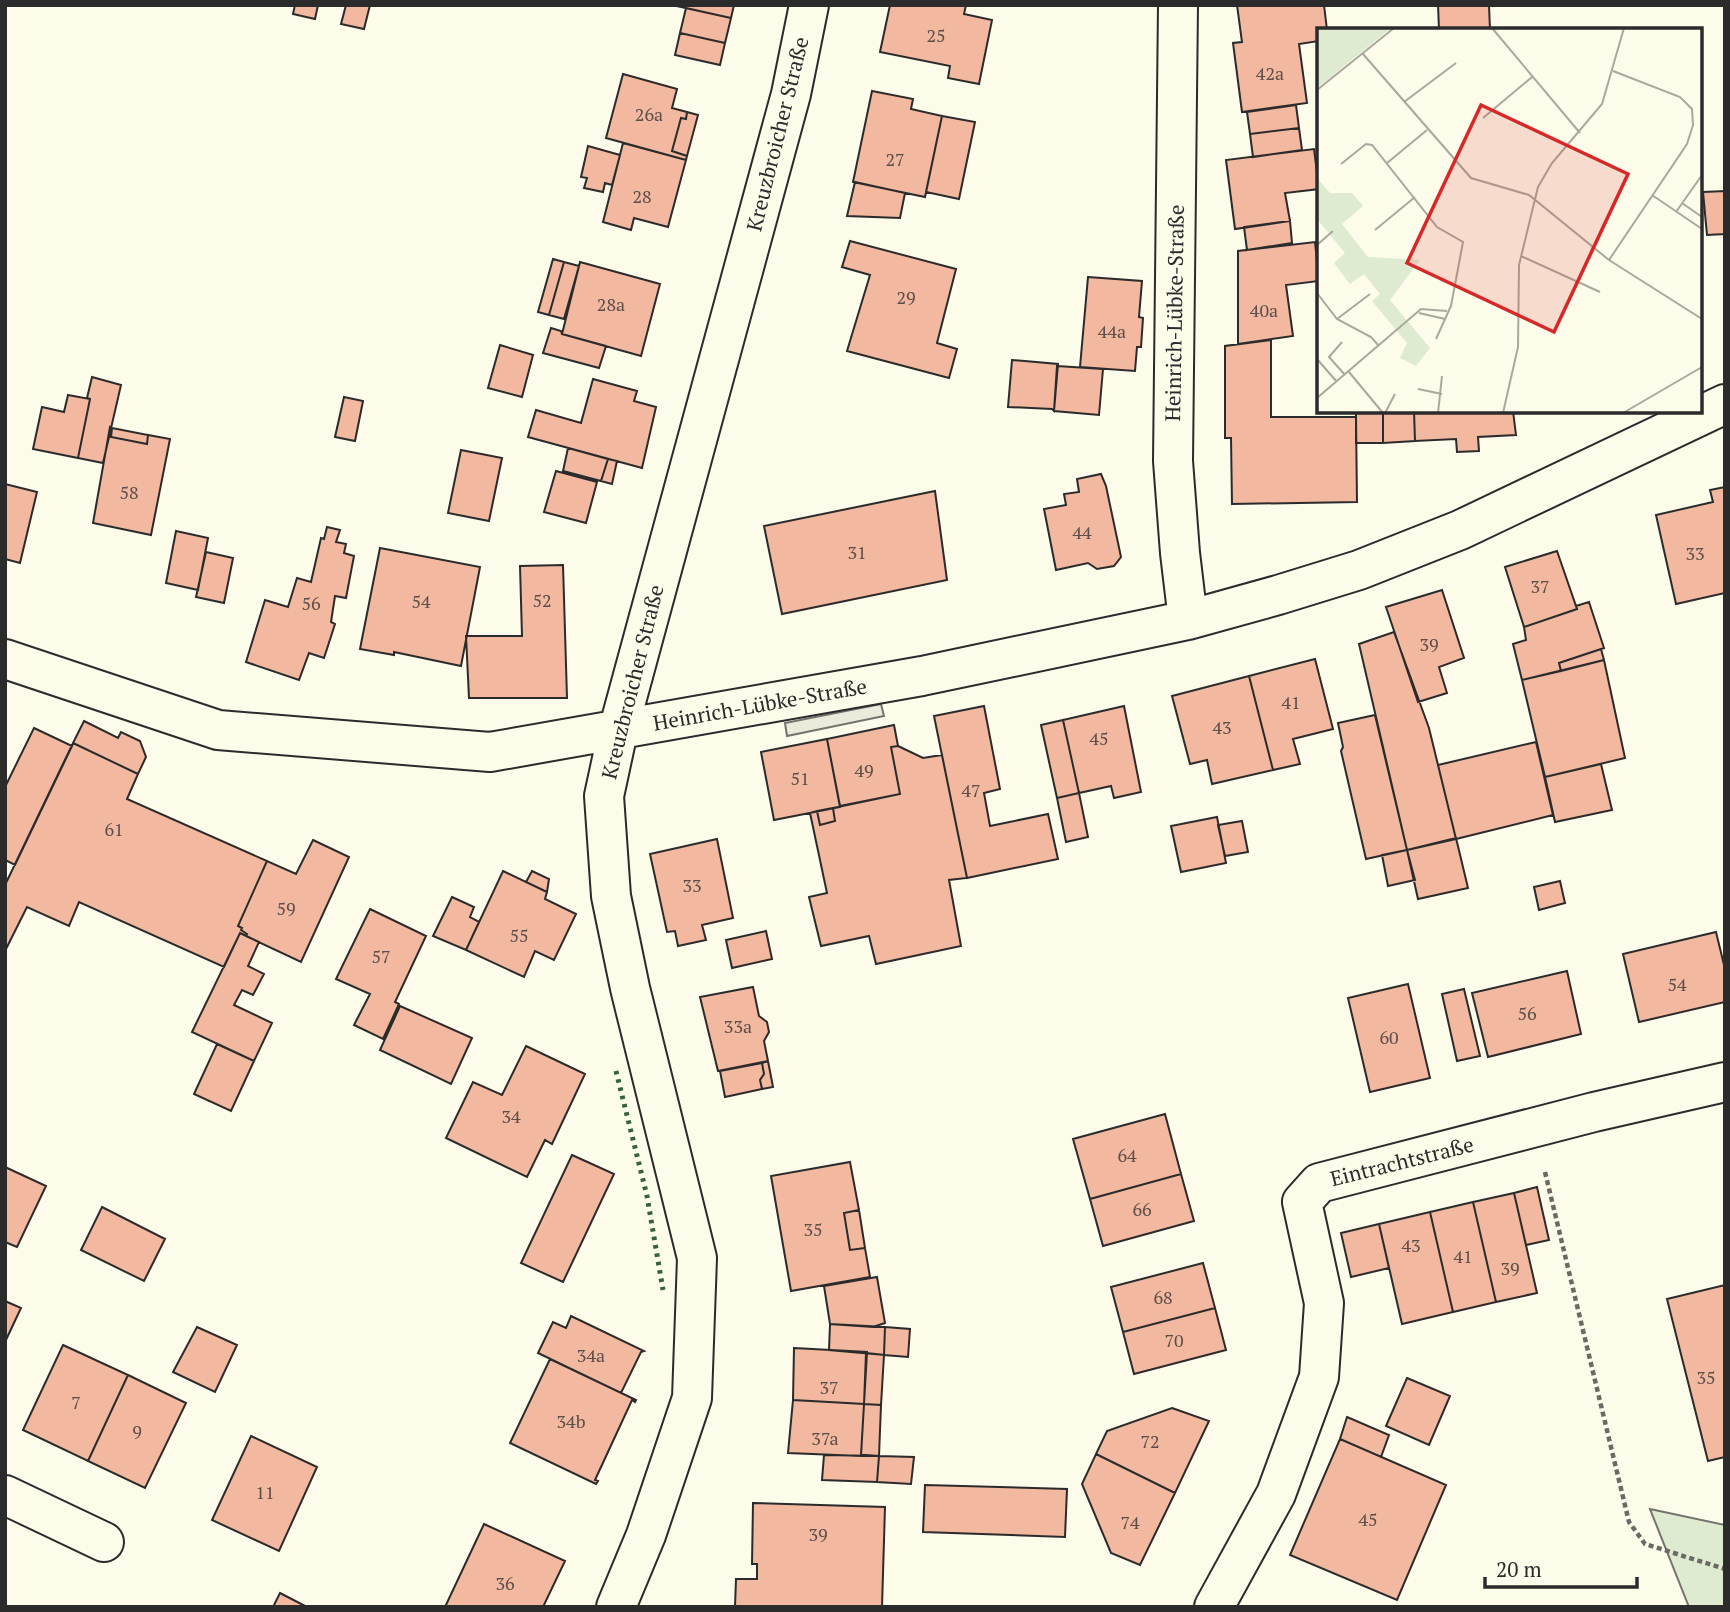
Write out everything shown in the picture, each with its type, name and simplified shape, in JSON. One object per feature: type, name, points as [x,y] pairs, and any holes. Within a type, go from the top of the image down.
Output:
[{"type":"street","name":"Kreuzbroicher Straße","points":[[616,1607],[646,1535],[692,1398],[697,1258],[630,988],[611,896],[604,796],[618,731],[791,94],[809,5]]},
{"type":"street","name":"Heinrich-Lübke-Straße","points":[[1178,5],[1173,461],[1188,620]]},
{"type":"street","name":"Heinrich-Lübke-Straße","points":[[5,659],[218,730],[490,752],[922,676],[1188,620],[1359,570],[1460,530],[1725,404]]},
{"type":"street","name":"Eintrachtstraße","points":[[1214,1607],[1276,1494],[1319,1377],[1324,1303],[1302,1202],[1319,1183],[1725,1082]]},
{"type":"street","points":[[5,1495],[104,1542]]},
{"type":"path","points":[[1534,1128],[1629,1522],[1645,1544],[1725,1569]]},
{"type":"green space","points":[[1650,1509],[1725,1525],[1725,1607],[1689,1607]]},
{"type":"shaded area","points":[[881,704],[884,716],[787,736],[785,723]]},
{"type":"building","points":[[295,5],[318,5],[315,19],[293,14]]},
{"type":"building","points":[[346,5],[370,5],[364,29],[341,24]]},
{"type":"building","points":[[672,5],[734,5],[731,18]]},
{"type":"building","points":[[890,5],[966,5],[964,14],[992,20],[979,84],[948,78],[950,66],[880,52]]},
{"type":"building","points":[[1237,5],[1324,5],[1327,28],[1317,28],[1317,41],[1299,44],[1307,103],[1242,112],[1233,43],[1242,42]]},
{"type":"building","points":[[1438,5],[1489,5],[1490,28],[1439,28]]},
{"type":"building","points":[[686,8],[731,18],[725,43],[680,33]]},
{"type":"building","points":[[680,33],[725,43],[720,65],[675,55]]},
{"type":"building","points":[[623,74],[677,89],[672,108],[687,112],[686,119],[681,118],[672,151],[687,156],[686,160],[606,138]]},
{"type":"building","points":[[872,91],[913,99],[911,109],[942,116],[925,197],[853,182]]},
{"type":"building","points":[[1296,105],[1299,128],[1250,134],[1247,112]]},
{"type":"building","points":[[687,112],[698,115],[687,156],[672,151],[681,118],[686,119]]},
{"type":"building","points":[[942,116],[975,122],[959,199],[926,192]]},
{"type":"building","points":[[1299,128],[1302,150],[1253,157],[1250,134]]},
{"type":"building","points":[[623,143],[686,160],[668,227],[634,218],[631,230],[603,222]]},
{"type":"building","points":[[588,146],[620,155],[612,185],[605,183],[603,192],[584,188],[587,178],[581,177]]},
{"type":"building","points":[[1314,149],[1317,189],[1285,193],[1290,221],[1235,229],[1226,160]]},
{"type":"building","points":[[855,182],[905,193],[900,218],[847,216]]},
{"type":"building","points":[[1725,191],[1725,234],[1707,235],[1703,192]]},
{"type":"building","points":[[1290,221],[1292,243],[1247,250],[1244,227]]},
{"type":"building","points":[[850,241],[956,269],[937,343],[957,349],[949,378],[847,351],[870,275],[842,267]]},
{"type":"building","points":[[1315,242],[1317,281],[1286,285],[1293,336],[1238,344],[1238,251]]},
{"type":"building","points":[[553,259],[564,262],[549,315],[538,312]]},
{"type":"building","points":[[564,262],[579,266],[564,319],[549,315]]},
{"type":"building","points":[[580,262],[660,284],[641,356],[562,334]]},
{"type":"building","points":[[1088,277],[1142,281],[1139,317],[1143,318],[1141,347],[1137,347],[1135,371],[1080,367]]},
{"type":"building","points":[[551,328],[561,331],[562,334],[606,346],[599,368],[543,353]]},
{"type":"building","points":[[1271,340],[1271,417],[1356,417],[1357,502],[1232,504],[1231,438],[1225,438],[1225,346]]},
{"type":"building","points":[[500,345],[533,355],[522,397],[488,388]]},
{"type":"building","points":[[1012,360],[1058,364],[1054,411],[1008,407]]},
{"type":"building","points":[[1057,366],[1103,369],[1099,415],[1054,411]]},
{"type":"building","points":[[92,377],[121,385],[103,463],[78,458]]},
{"type":"building","points":[[593,379],[637,391],[634,401],[656,407],[642,468],[528,437],[536,410],[581,423]]},
{"type":"building","points":[[68,395],[90,399],[78,458],[33,449],[42,407],[64,412]]},
{"type":"building","points":[[344,397],[363,401],[355,441],[335,437]]},
{"type":"building","points":[[1356,413],[1383,413],[1383,443],[1356,443]]},
{"type":"building","points":[[1383,413],[1414,413],[1415,441],[1383,443]]},
{"type":"building","points":[[1414,413],[1513,413],[1516,435],[1478,437],[1479,451],[1457,452],[1456,439],[1415,441]]},
{"type":"building","points":[[110,427],[111,437],[147,444],[148,435],[170,439],[151,535],[93,523]]},
{"type":"building","points":[[112,428],[148,435],[147,444],[111,437]]},
{"type":"building","points":[[568,448],[608,459],[601,481],[563,471]]},
{"type":"building","points":[[461,450],[502,458],[489,521],[448,513]]},
{"type":"building","points":[[608,459],[617,461],[612,484],[601,481]]},
{"type":"building","points":[[556,471],[597,482],[586,523],[544,512]]},
{"type":"building","points":[[1101,474],[1121,557],[1114,566],[1097,569],[1088,563],[1056,570],[1044,509],[1066,505],[1064,494],[1079,492],[1077,479]]},
{"type":"building","points":[[5,484],[37,492],[20,563],[5,559]]},
{"type":"building","points":[[1725,487],[1725,593],[1676,604],[1656,515],[1713,502],[1710,490]]},
{"type":"building","points":[[935,491],[947,580],[782,614],[764,526]]},
{"type":"building","points":[[327,527],[340,530],[336,542],[346,544],[344,553],[354,556],[346,598],[335,596],[331,622],[335,624],[324,658],[309,653],[299,680],[246,662],[265,600],[288,607],[297,578],[311,582],[321,538],[324,539]]},
{"type":"building","points":[[176,531],[208,538],[198,590],[166,583]]},
{"type":"building","points":[[380,548],[480,567],[461,666],[394,652],[394,655],[360,649]]},
{"type":"building","points":[[1557,551],[1577,609],[1524,627],[1505,567]]},
{"type":"building","points":[[206,552],[233,558],[224,603],[196,597]]},
{"type":"building","points":[[563,565],[567,698],[469,698],[466,636],[522,636],[520,566]]},
{"type":"building","points":[[1442,590],[1464,658],[1439,667],[1447,693],[1418,702],[1386,607]]},
{"type":"building","points":[[1589,602],[1604,648],[1559,663],[1561,671],[1522,680],[1513,644],[1526,640],[1524,627],[1577,609],[1576,606]]},
{"type":"building","points":[[1394,632],[1429,728],[1456,839],[1407,850],[1359,644]]},
{"type":"building","points":[[1601,649],[1604,660],[1561,671],[1559,663]]},
{"type":"building","points":[[1315,659],[1333,729],[1293,739],[1300,764],[1273,770],[1249,676]]},
{"type":"building","points":[[1604,660],[1625,758],[1545,777],[1522,680]]},
{"type":"building","points":[[1249,676],[1273,770],[1212,784],[1207,760],[1190,764],[1172,696]]},
{"type":"building","points":[[984,706],[1000,789],[984,793],[990,826],[1048,814],[1058,859],[967,878],[934,716]]},
{"type":"building","points":[[1124,706],[1141,792],[1114,798],[1111,786],[1079,793],[1063,720]]},
{"type":"building","points":[[1375,715],[1407,850],[1366,859],[1341,751],[1343,747],[1338,723]]},
{"type":"building","points":[[1063,720],[1079,793],[1057,798],[1041,725]]},
{"type":"building","points":[[84,721],[118,738],[121,732],[140,741],[146,757],[138,774],[73,743]]},
{"type":"building","points":[[894,725],[898,746],[891,747],[900,794],[840,806],[827,739]]},
{"type":"building","points":[[34,728],[72,746],[15,865],[5,860],[5,787]]},
{"type":"building","points":[[827,739],[840,807],[774,820],[761,752]]},
{"type":"building","points":[[1536,742],[1553,815],[1456,839],[1438,765]]},
{"type":"building","points":[[73,743],[138,774],[127,799],[267,861],[238,926],[247,934],[246,936],[240,933],[224,967],[79,902],[69,926],[27,907],[5,951],[5,885]]},
{"type":"building","points":[[898,746],[923,758],[942,755],[967,878],[949,880],[961,946],[876,964],[869,936],[821,946],[809,897],[827,893],[810,813],[817,811],[820,825],[835,821],[833,808],[900,794],[891,747]]},
{"type":"building","points":[[1601,764],[1612,810],[1555,822],[1545,777]]},
{"type":"building","points":[[1079,793],[1088,837],[1066,842],[1057,798]]},
{"type":"building","points":[[833,808],[835,821],[820,825],[817,811]]},
{"type":"building","points":[[1217,817],[1226,863],[1181,872],[1171,826]]},
{"type":"building","points":[[1242,821],[1248,852],[1225,856],[1218,825]]},
{"type":"building","points":[[1456,838],[1468,888],[1418,899],[1407,850]]},
{"type":"building","points":[[717,839],[733,918],[702,925],[706,940],[678,946],[675,931],[667,932],[650,854]]},
{"type":"building","points":[[313,840],[349,857],[301,962],[246,936],[238,926],[267,861],[296,874]]},
{"type":"building","points":[[1407,850],[1415,880],[1388,886],[1382,855]]},
{"type":"building","points":[[503,871],[547,892],[545,899],[576,914],[554,960],[535,951],[524,977],[466,950]]},
{"type":"building","points":[[532,871],[549,879],[547,892],[526,882]]},
{"type":"building","points":[[1560,881],[1565,903],[1539,910],[1534,887]]},
{"type":"building","points":[[452,897],[474,907],[470,917],[479,922],[466,950],[433,936]]},
{"type":"building","points":[[370,909],[426,936],[395,1002],[399,1004],[383,1039],[354,1025],[370,994],[336,979]]},
{"type":"building","points":[[766,931],[772,959],[732,968],[726,940]]},
{"type":"building","points":[[1716,932],[1725,969],[1725,1002],[1639,1022],[1623,954]]},
{"type":"building","points":[[240,933],[259,942],[248,966],[264,974],[253,995],[242,990],[234,1005],[272,1023],[254,1061],[192,1032]]},
{"type":"building","points":[[1567,971],[1581,1034],[1488,1057],[1472,993]]},
{"type":"building","points":[[1408,984],[1430,1078],[1370,1092],[1348,998]]},
{"type":"building","points":[[753,987],[759,1016],[767,1022],[769,1032],[764,1041],[768,1061],[718,1071],[700,997]]},
{"type":"building","points":[[1464,989],[1480,1056],[1457,1061],[1442,994]]},
{"type":"building","points":[[400,1006],[472,1038],[451,1084],[380,1050]]},
{"type":"building","points":[[217,1044],[254,1061],[231,1111],[194,1094]]},
{"type":"building","points":[[526,1046],[585,1074],[552,1144],[545,1140],[527,1177],[446,1138],[473,1082],[502,1095]]},
{"type":"building","points":[[768,1061],[773,1087],[762,1089],[762,1063]]},
{"type":"building","points":[[762,1063],[762,1089],[725,1097],[720,1071]]},
{"type":"building","points":[[1165,1114],[1181,1174],[1090,1199],[1073,1139]]},
{"type":"building","points":[[572,1155],[614,1174],[563,1282],[521,1263]]},
{"type":"building","points":[[850,1162],[859,1210],[844,1213],[850,1250],[865,1248],[870,1277],[791,1291],[771,1176]]},
{"type":"building","points":[[5,1167],[46,1186],[17,1247],[5,1242]]},
{"type":"building","points":[[1181,1174],[1194,1221],[1103,1246],[1090,1199]]},
{"type":"building","points":[[1537,1187],[1549,1240],[1526,1245],[1514,1193]]},
{"type":"building","points":[[1514,1193],[1537,1293],[1496,1302],[1473,1202]]},
{"type":"building","points":[[1473,1202],[1496,1302],[1453,1312],[1430,1212]]},
{"type":"building","points":[[102,1207],[165,1239],[144,1281],[81,1250]]},
{"type":"building","points":[[859,1210],[865,1248],[850,1250],[844,1213]]},
{"type":"building","points":[[1430,1212],[1453,1312],[1402,1324],[1379,1224]]},
{"type":"building","points":[[1379,1224],[1389,1268],[1351,1277],[1341,1233]]},
{"type":"building","points":[[1203,1263],[1215,1308],[1123,1332],[1111,1287]]},
{"type":"building","points":[[877,1277],[885,1323],[873,1327],[830,1324],[824,1286]]},
{"type":"building","points":[[1725,1285],[1725,1457],[1708,1461],[1667,1299]]},
{"type":"building","points":[[5,1301],[21,1308],[5,1342]]},
{"type":"building","points":[[1215,1308],[1226,1350],[1134,1374],[1123,1332]]},
{"type":"building","points":[[571,1316],[644,1351],[641,1352],[621,1393],[538,1353],[553,1322],[566,1328]]},
{"type":"building","points":[[830,1324],[885,1327],[884,1355],[829,1350]]},
{"type":"building","points":[[197,1327],[237,1345],[215,1392],[173,1372]]},
{"type":"building","points":[[885,1327],[910,1329],[908,1357],[884,1355]]},
{"type":"building","points":[[63,1345],[128,1375],[88,1461],[23,1430]]},
{"type":"building","points":[[794,1348],[867,1352],[864,1404],[793,1400]]},
{"type":"building","points":[[866,1353],[884,1355],[881,1405],[864,1404]]},
{"type":"building","points":[[550,1359],[636,1400],[632,1400],[595,1480],[598,1481],[596,1484],[510,1443]]},
{"type":"building","points":[[128,1375],[186,1403],[145,1488],[88,1461]]},
{"type":"building","points":[[1407,1378],[1450,1396],[1429,1445],[1386,1426]]},
{"type":"building","points":[[793,1400],[864,1404],[861,1456],[788,1453]]},
{"type":"building","points":[[864,1404],[881,1405],[879,1456],[861,1455]]},
{"type":"building","points":[[1172,1408],[1209,1421],[1175,1493],[1096,1454],[1107,1431]]},
{"type":"building","points":[[1347,1417],[1389,1435],[1381,1457],[1340,1439]]},
{"type":"building","points":[[251,1436],[317,1467],[279,1551],[212,1520]]},
{"type":"building","points":[[1340,1439],[1446,1485],[1397,1600],[1290,1555]]},
{"type":"building","points":[[1096,1454],[1175,1493],[1140,1565],[1111,1553],[1082,1484]]},
{"type":"building","points":[[824,1455],[879,1456],[877,1482],[822,1480]]},
{"type":"building","points":[[879,1456],[914,1457],[911,1484],[877,1482]]},
{"type":"building","points":[[925,1485],[1067,1489],[1065,1537],[923,1532]]},
{"type":"building","points":[[753,1503],[885,1507],[882,1607],[735,1607],[736,1579],[757,1579],[757,1564],[752,1564]]},
{"type":"building","points":[[484,1524],[565,1561],[543,1607],[445,1607]]},
{"type":"building","points":[[280,1593],[307,1607],[273,1607]]},
{"type":"hedge","points":[[616,1071],[647,1196],[663,1290]]}]
